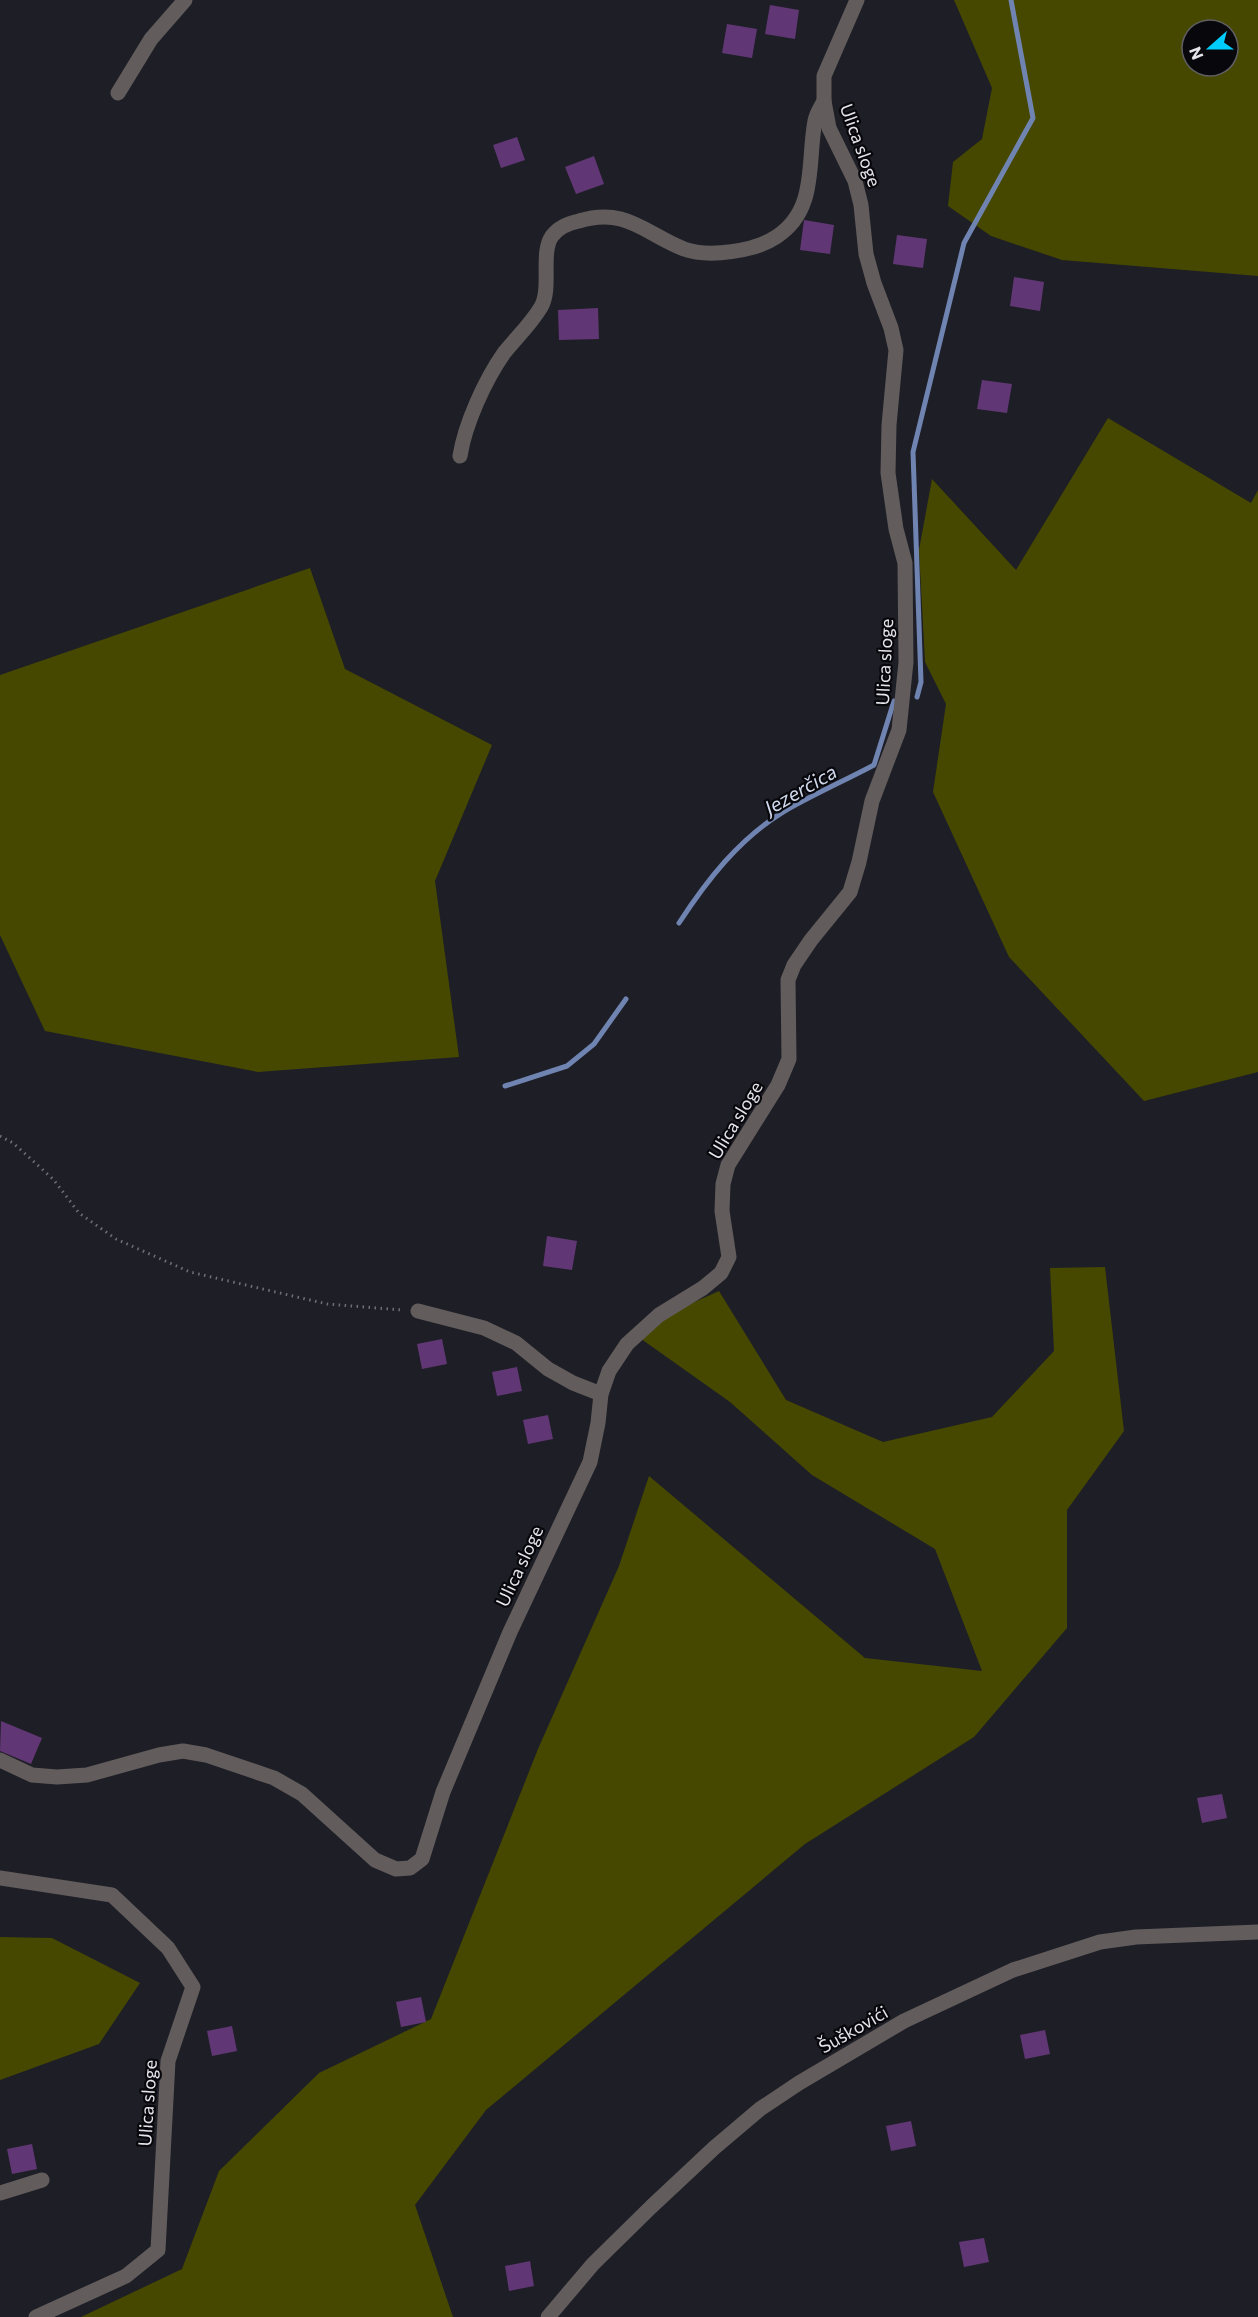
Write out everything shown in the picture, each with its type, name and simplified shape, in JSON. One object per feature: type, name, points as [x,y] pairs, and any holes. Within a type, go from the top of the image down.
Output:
[{"type":"street","points":[[118,93],[151,39],[185,0]]},
{"type":"street","name":"Ulica sloge","points":[[0,1760],[32,1775],[57,1777],[87,1774],[183,1751],[206,1755],[274,1778],[302,1794],[375,1860],[396,1869],[410,1868],[422,1859],[443,1792],[506,1643],[590,1462],[601,1394],[609,1371],[627,1344],[659,1315],[703,1288],[721,1273],[729,1257],[722,1211],[723,1184],[728,1166],[778,1085],[789,1059],[788,980],[794,965],[850,892],[860,862],[872,801],[898,730],[906,662],[905,572],[888,473],[889,425],[896,350],[866,254],[861,205],[855,181],[830,128],[824,101],[824,76],[857,0]]},
{"type":"street","points":[[459,456],[463,435],[490,373],[542,306],[546,287],[549,242],[553,234],[568,224],[594,216],[604,216],[634,222],[686,249],[724,253],[755,247],[777,237],[795,218],[806,200],[815,119],[824,101]]},
{"type":"street","points":[[418,1311],[484,1328],[516,1342],[548,1370],[601,1394]]},
{"type":"street","name":"Ulica sloge","points":[[0,1878],[112,1895],[168,1948],[193,1987],[168,2061],[158,2250],[126,2276],[36,2317]]},
{"type":"street","name":"Šuškovići","points":[[548,2317],[593,2264],[634,2223],[714,2148],[760,2109],[799,2083],[904,2021],[1013,1970],[1100,1942],[1136,1937],[1258,1932]]},
{"type":"street","points":[[0,2193],[42,2180]]},
{"type":"path","points":[[0,1136],[13,1143],[53,1179],[79,1213],[106,1233],[190,1272],[327,1304],[418,1311]]},
{"type":"shaded area","points":[[954,0],[1258,0],[1258,276],[1062,260],[991,236],[948,206],[953,162],[982,139],[992,88]]},
{"type":"shaded area","points":[[1108,418],[1251,503],[1258,490],[1258,1072],[1144,1101],[1009,957],[933,792],[946,704],[925,662],[919,550],[932,479],[1016,570]]},
{"type":"shaded area","points":[[310,568],[345,669],[492,745],[435,881],[459,1057],[258,1072],[45,1031],[0,935],[0,675]]},
{"type":"shaded area","points":[[1105,1267],[1124,1431],[1067,1510],[1067,1628],[974,1737],[805,1844],[486,2110],[415,2205],[453,2317],[81,2317],[182,2269],[219,2171],[319,2073],[431,2019],[538,1749],[619,1566],[649,1476],[865,1658],[982,1671],[935,1549],[812,1475],[730,1402],[630,1331],[719,1291],[786,1400],[883,1442],[992,1417],[1054,1351],[1050,1268]]},
{"type":"shaded area","points":[[0,1937],[52,1938],[140,1983],[99,2044],[0,2080]]},
{"type":"building","points":[[770,5],[799,10],[795,39],[765,34]]},
{"type":"building","points":[[727,24],[757,29],[752,58],[722,53]]},
{"type":"building","points":[[517,137],[525,160],[501,168],[493,145]]},
{"type":"building","points":[[594,156],[604,184],[576,194],[565,167]]},
{"type":"building","points":[[804,220],[834,225],[830,254],[800,250]]},
{"type":"building","points":[[897,235],[927,239],[923,268],[893,264]]},
{"type":"building","points":[[1014,277],[1044,282],[1040,311],[1010,306]]},
{"type":"building","points":[[598,308],[599,339],[559,340],[558,310]]},
{"type":"building","points":[[982,380],[1012,384],[1007,413],[977,409]]},
{"type":"building","points":[[547,1236],[577,1241],[572,1270],[543,1266]]},
{"type":"building","points":[[442,1339],[447,1364],[422,1369],[417,1344]]},
{"type":"building","points":[[517,1367],[522,1391],[497,1396],[492,1372]]},
{"type":"building","points":[[548,1415],[553,1439],[528,1444],[523,1420]]},
{"type":"building","points":[[1,1721],[42,1738],[31,1764],[0,1751]]},
{"type":"building","points":[[1222,1794],[1227,1818],[1202,1823],[1197,1798]]},
{"type":"building","points":[[421,1997],[426,2022],[401,2027],[396,2002]]},
{"type":"building","points":[[232,2026],[237,2051],[212,2056],[207,2031]]},
{"type":"building","points":[[1045,2030],[1050,2054],[1025,2059],[1020,2035]]},
{"type":"building","points":[[911,2121],[916,2146],[891,2151],[886,2126]]},
{"type":"building","points":[[32,2144],[37,2169],[12,2174],[7,2149]]},
{"type":"building","points":[[984,2238],[989,2262],[964,2267],[959,2242]]},
{"type":"building","points":[[530,2261],[534,2286],[509,2291],[505,2266]]},
{"type":"waterway","points":[[917,697],[921,682],[913,452],[964,243],[1033,118],[1011,0]]},
{"type":"waterway","name":"Jezerčica","points":[[679,923],[713,876],[752,835],[783,812],[874,765],[894,701]]},
{"type":"waterway","name":"Jezerčica","points":[[505,1086],[567,1066],[594,1044],[626,999]]}]
